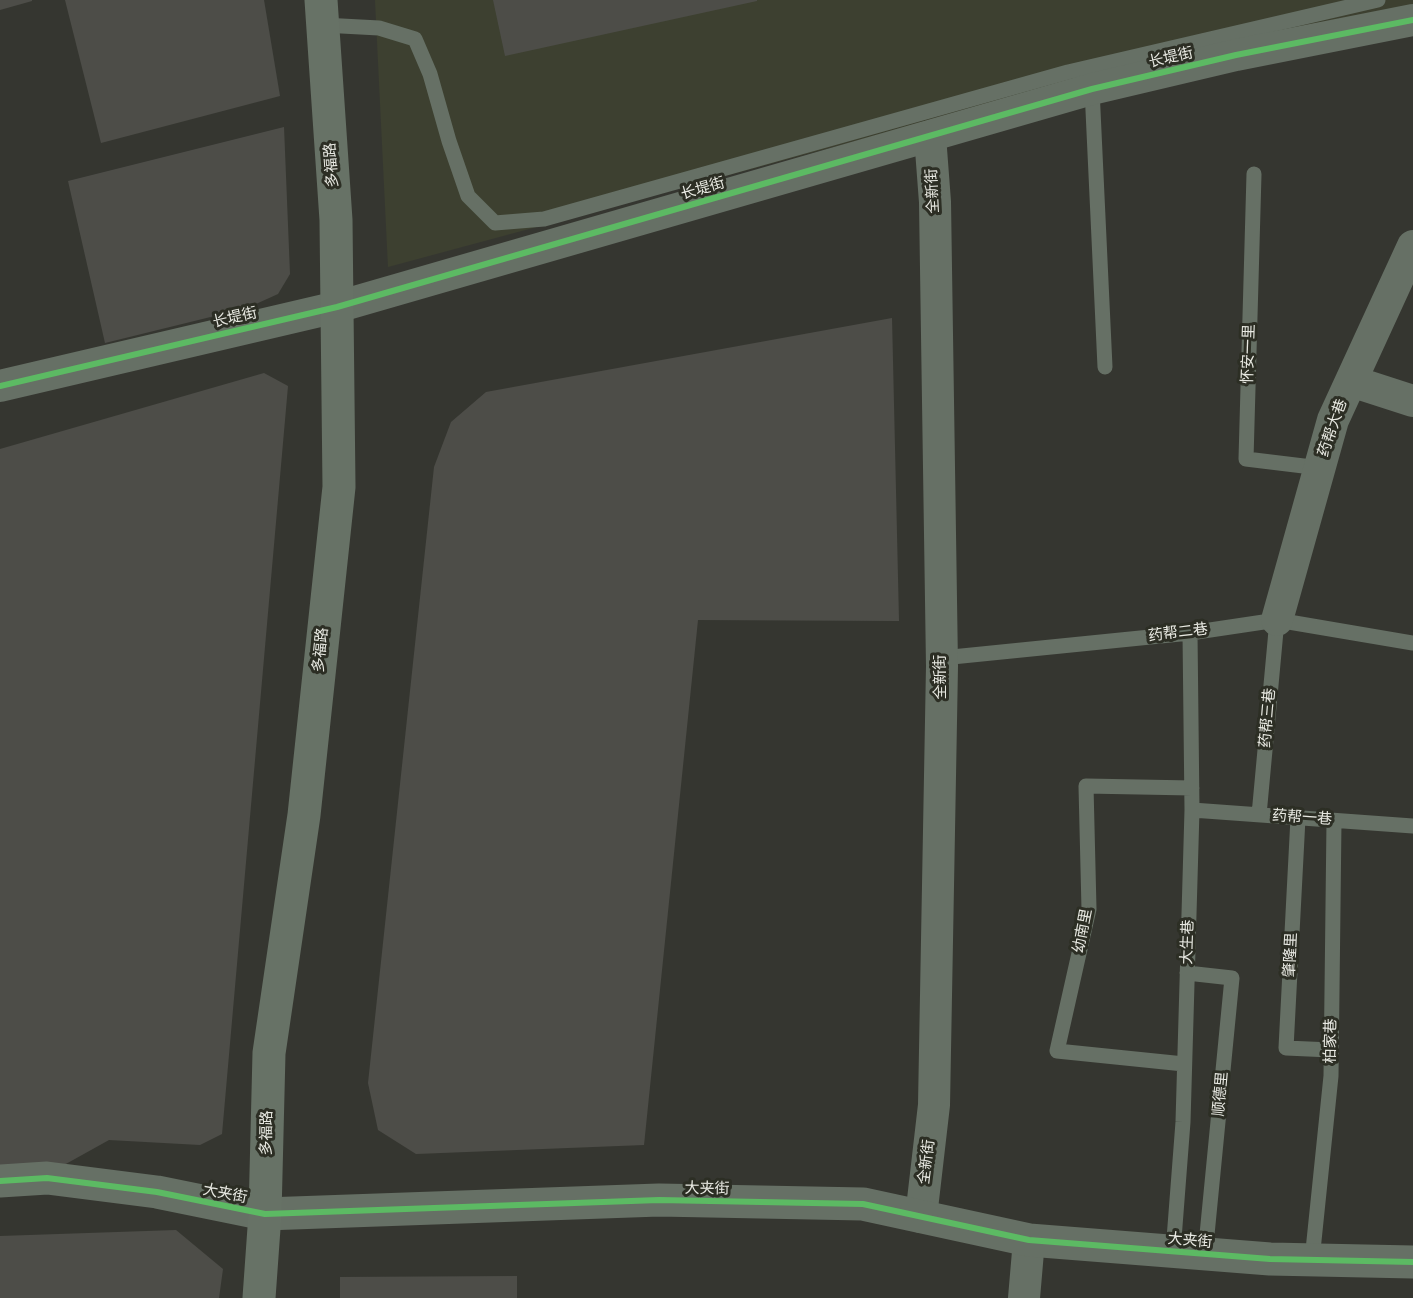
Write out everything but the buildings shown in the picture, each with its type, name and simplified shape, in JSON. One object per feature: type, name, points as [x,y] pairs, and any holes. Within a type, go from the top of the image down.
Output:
[{"type":"main road","name":"多福路","points":[[259,1298],[265,1214],[269,1053],[304,815],[339,487],[336,220],[322,13]]},
{"type":"street","name":"长堤街","points":[[0,386],[337,307],[1092,89],[1236,55],[1413,20]]},
{"type":"street","name":"全新街","points":[[921,1217],[934,1105],[942,658],[935,214],[930,136]]},
{"type":"street","name":"药帮大巷","points":[[1277,620],[1333,420],[1413,246]]},
{"type":"street","points":[[1351,381],[1413,401]]},
{"type":"street","name":"大夹街","points":[[0,1181],[47,1178],[158,1192],[265,1214],[659,1200],[863,1204],[1029,1240],[1206,1255],[1413,1262]]},
{"type":"street","points":[[1024,1298],[1029,1240]]},
{"type":"lane","points":[[322,13],[415,39],[430,74],[468,196],[495,223],[544,219],[1068,72],[1378,0]]},
{"type":"lane","points":[[1092,89],[1105,367]]},
{"type":"lane","name":"怀安一里","points":[[1254,174],[1246,459],[1320,468]]},
{"type":"lane","name":"药帮二巷","points":[[942,658],[1190,633],[1277,620],[1413,643]]},
{"type":"lane","name":"药帮三巷","points":[[1259,815],[1277,620]]},
{"type":"lane","name":"大生巷","points":[[1173,1252],[1183,1122],[1192,810],[1190,633]]},
{"type":"lane","name":"幼南里","points":[[1184,1064],[1057,1051],[1089,909],[1086,786],[1192,788]]},
{"type":"lane","name":"药帮一巷","points":[[1192,810],[1413,826]]},
{"type":"lane","name":"肇隆里","points":[[1298,818],[1286,1048],[1331,1050]]},
{"type":"lane","name":"柏家巷","points":[[1312,1260],[1330,1076],[1334,821]]},
{"type":"lane","name":"顺德里","points":[[1187,974],[1232,978],[1206,1255]]},
{"type":"shaded area","points":[[375,0],[1413,0],[1413,5],[926,122],[388,267]]},
{"type":"cycle path","points":[[0,386],[337,307],[1092,89],[1236,55],[1413,20]]},
{"type":"cycle path","points":[[0,1181],[47,1178],[157,1192],[265,1214],[659,1200],[863,1204],[1029,1240],[1270,1259],[1413,1262]]}]
